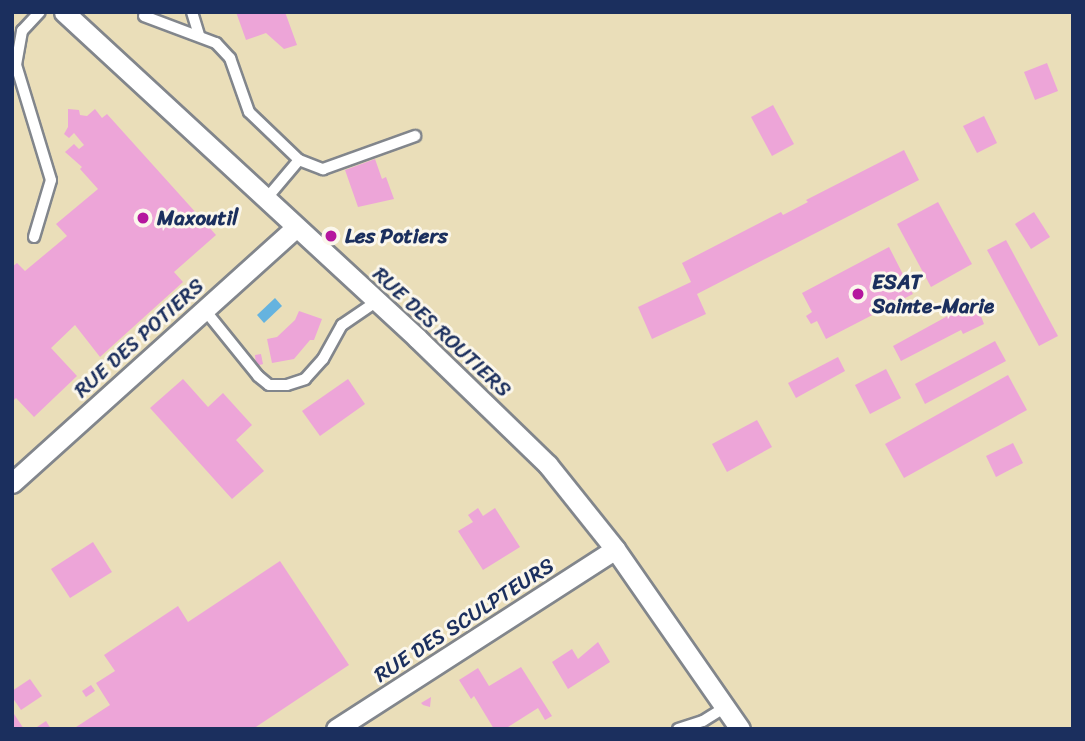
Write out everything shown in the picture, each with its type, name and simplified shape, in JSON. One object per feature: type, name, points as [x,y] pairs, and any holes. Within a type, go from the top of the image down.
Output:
[{"type":"street","name":"RUE DES ROUTIERS","points":[[64,12],[377,301],[548,465],[615,549],[740,729]]},
{"type":"street","name":"RUE DES POTIERS","points":[[12,483],[296,227]]},
{"type":"street","name":"RUE DES SCULPTEURS","points":[[337,729],[615,549]]},
{"type":"lane","points":[[34,237],[51,180],[16,65],[22,32],[40,12]]},
{"type":"lane","points":[[192,12],[199,35]]},
{"type":"lane","points":[[144,16],[216,43],[230,58],[249,112],[299,160],[323,169],[415,136]]},
{"type":"lane","points":[[265,199],[299,160]]},
{"type":"lane","points":[[204,309],[258,376],[269,385],[287,385],[305,379],[323,359],[342,325],[377,301]]},
{"type":"lane","points":[[678,729],[703,721],[725,707]]},
{"type":"water","points":[[275,298],[282,306],[264,323],[257,315]]},
{"type":"building","points":[[236,12],[285,12],[297,45],[284,49],[266,33],[246,40]]},
{"type":"building","points":[[1047,63],[1058,91],[1035,100],[1024,72]]},
{"type":"building","points":[[773,105],[794,144],[772,156],[751,117]]},
{"type":"building","name":"Maxoutil","points":[[68,109],[79,110],[80,115],[87,116],[95,109],[102,118],[107,114],[216,235],[174,272],[183,282],[100,357],[75,325],[51,348],[77,376],[34,417],[16,398],[12,402],[12,267],[17,263],[25,271],[67,236],[56,224],[98,189],[80,169],[82,167],[65,152],[74,144],[79,149],[84,145],[74,133],[69,138],[64,134],[68,127]]},
{"type":"building","points":[[984,116],[997,143],[977,153],[963,126]]},
{"type":"building","points":[[904,150],[919,180],[697,294],[706,314],[652,339],[638,307],[691,282],[682,263],[781,212],[783,215],[808,202],[806,200]]},
{"type":"building","points":[[375,159],[382,179],[386,177],[394,199],[358,207],[345,170]]},
{"type":"building","points":[[938,202],[972,264],[931,287],[897,224]]},
{"type":"building","points":[[1034,212],[1050,237],[1031,249],[1015,224]]},
{"type":"building","points":[[1006,240],[1058,336],[1039,346],[987,250]]},
{"type":"building","name":"ESAT Sainte-Marie","points":[[889,247],[913,294],[826,339],[817,321],[811,324],[806,316],[812,312],[802,293]]},
{"type":"building","points":[[975,301],[984,324],[963,334],[961,330],[901,361],[893,346]]},
{"type":"building","points":[[299,311],[322,319],[314,340],[310,340],[294,359],[272,363],[267,339],[277,337],[295,320]]},
{"type":"building","points":[[995,341],[1006,361],[925,404],[915,384]]},
{"type":"building","points":[[261,354],[263,364],[256,366],[255,355]]},
{"type":"building","points":[[838,357],[845,371],[796,398],[788,383]]},
{"type":"building","points":[[886,369],[901,398],[870,414],[855,385]]},
{"type":"building","points":[[1008,375],[1027,410],[904,478],[885,444]]},
{"type":"building","points":[[183,379],[208,407],[223,393],[252,425],[236,440],[264,471],[232,499],[150,408]]},
{"type":"building","points":[[348,379],[365,404],[320,436],[302,411]]},
{"type":"building","points":[[757,420],[772,447],[727,472],[712,444]]},
{"type":"building","points":[[1013,443],[1023,463],[996,477],[986,456]]},
{"type":"building","points":[[478,508],[483,516],[495,508],[520,547],[483,570],[458,531],[473,522],[468,515]]},
{"type":"building","points":[[93,542],[112,572],[70,598],[51,569]]},
{"type":"building","points":[[280,561],[349,665],[253,729],[73,729],[110,705],[96,683],[115,671],[104,655],[178,606],[188,622]]},
{"type":"building","points":[[598,642],[610,662],[568,689],[552,662],[572,649],[578,659]]},
{"type":"building","points":[[521,667],[552,716],[545,720],[538,708],[505,729],[494,729],[474,696],[471,699],[459,680],[478,668],[489,686]]},
{"type":"building","points":[[30,679],[42,696],[21,710],[12,697],[12,691]]},
{"type":"building","points":[[91,685],[95,691],[86,697],[82,691]]},
{"type":"building","points":[[431,697],[430,707],[421,703]]},
{"type":"building","points":[[12,711],[24,729],[12,729]]},
{"type":"building","points":[[46,721],[51,729],[34,729]]},
{"type":"place","name":"Maxoutil","points":[[143,218]]},
{"type":"place","name":"Les Potiers","points":[[331,236]]},
{"type":"place","name":"ESAT Sainte-Marie","points":[[858,294]]}]
